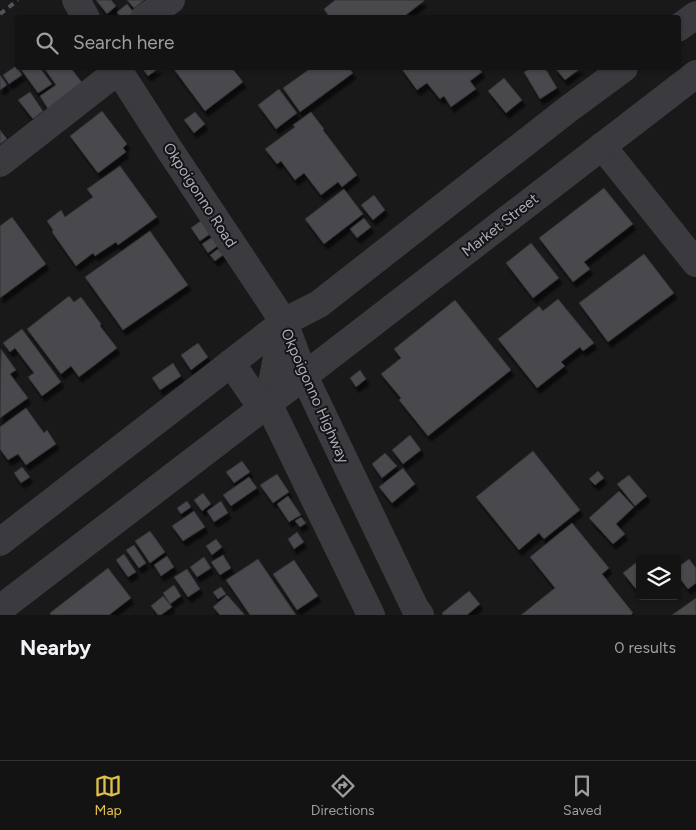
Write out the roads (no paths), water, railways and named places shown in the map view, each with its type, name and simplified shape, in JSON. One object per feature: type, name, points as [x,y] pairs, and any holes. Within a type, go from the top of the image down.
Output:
[{"type":"street","points":[[76,0],[84,15]]},
{"type":"street","points":[[148,15],[171,0]]},
{"type":"street","points":[[681,26],[696,15]]},
{"type":"street","points":[[0,163],[117,70]]},
{"type":"street","name":"Okpoigonno Road","points":[[119,70],[284,322]]},
{"type":"street","points":[[0,542],[284,322],[319,304],[559,116],[621,70]]},
{"type":"street","name":"Market Street","points":[[0,609],[696,74]]},
{"type":"street","points":[[602,146],[696,263]]},
{"type":"street","name":"Okpoigonno Highway","points":[[284,322],[304,376],[413,613]]},
{"type":"street","name":"Okpoigonno Highway","points":[[265,406],[284,322]]},
{"type":"street","points":[[231,363],[265,406],[371,615]]},
{"type":"railway","points":[[0,14],[18,0]]}]
